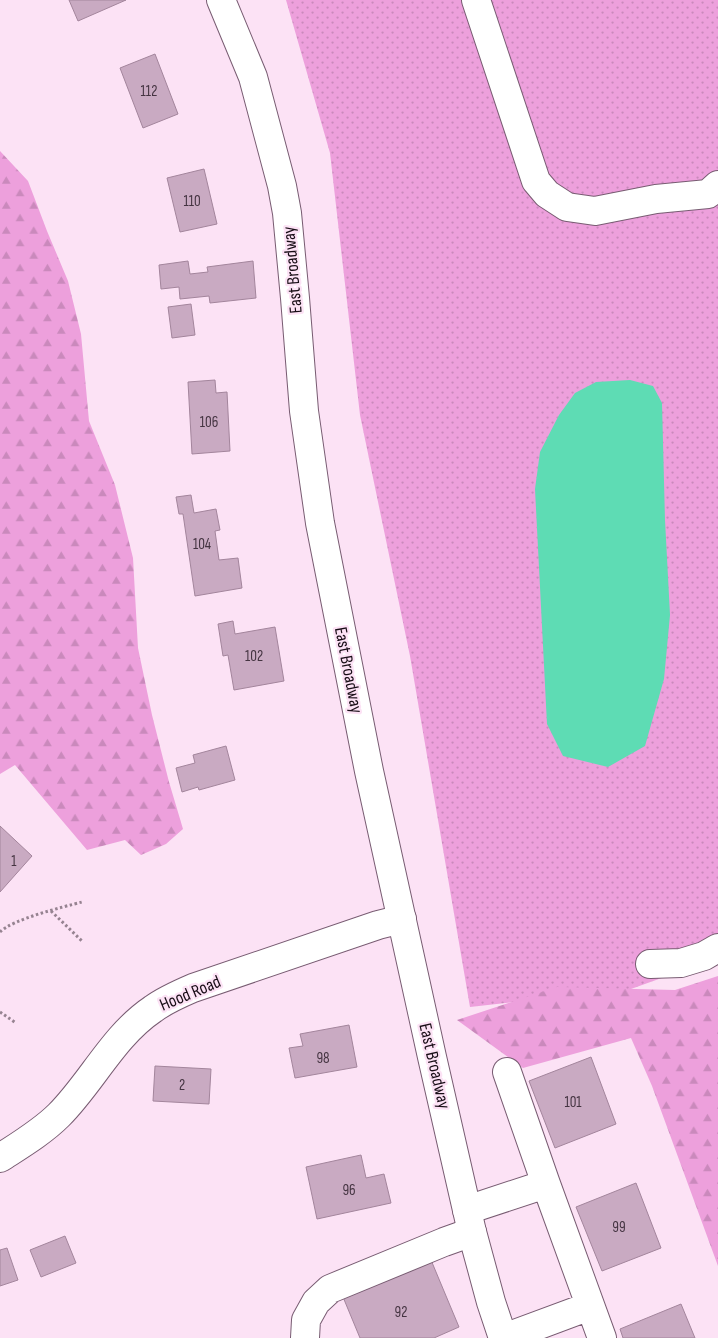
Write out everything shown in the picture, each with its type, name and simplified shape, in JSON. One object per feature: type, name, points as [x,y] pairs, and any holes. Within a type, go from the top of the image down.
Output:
[{"type":"main road","name":"East Broadway","points":[[221,0],[254,77],[282,186],[287,213],[304,411],[320,523],[369,771],[470,1221],[491,1302],[504,1338]]},
{"type":"main road","points":[[476,0],[536,181],[546,194],[567,207],[595,211],[656,199],[708,194],[718,185]]},
{"type":"main road","name":"Hood Road","points":[[0,1158],[25,1142],[59,1115],[124,1035],[151,1010],[165,1001],[193,988],[378,925],[402,919]]},
{"type":"main road","points":[[650,964],[681,963],[704,956],[718,948]]},
{"type":"main road","points":[[507,1072],[602,1338]]},
{"type":"main road","points":[[305,1338],[306,1320],[316,1302],[330,1289],[444,1242],[470,1221],[546,1184]]},
{"type":"main road","points":[[504,1338],[590,1306]]},
{"type":"path","points":[[0,932],[11,925],[82,902]]},
{"type":"path","points":[[51,911],[82,940]]},
{"type":"path","points":[[0,1012],[16,1023]]},
{"type":"green space","points":[[286,0],[718,0],[718,952],[706,962],[631,989],[470,1007],[410,656],[360,415],[330,153]]},
{"type":"green space","points":[[0,151],[28,181],[68,281],[81,334],[89,421],[115,485],[133,558],[138,648],[152,715],[183,829],[166,844],[141,855],[125,840],[87,850],[15,765],[0,774]]},
{"type":"green space","points":[[718,976],[718,1266],[652,1086],[631,1038],[523,1068],[457,1020],[557,987],[675,990]]},
{"type":"shaded area","points":[[630,380],[653,386],[662,403],[670,615],[664,679],[645,746],[608,767],[563,756],[547,724],[535,489],[540,452],[559,415],[575,393],[596,382]]},
{"type":"building","points":[[69,0],[126,0],[78,21]]},
{"type":"building","points":[[155,54],[178,114],[143,128],[120,68]]},
{"type":"building","points":[[204,169],[217,224],[180,232],[167,178]]},
{"type":"building","points":[[188,261],[190,274],[208,272],[207,267],[253,261],[256,298],[210,303],[209,296],[180,299],[179,287],[161,289],[159,265]]},
{"type":"building","points":[[191,304],[195,335],[172,338],[168,307]]},
{"type":"building","points":[[215,380],[216,393],[227,392],[230,451],[192,454],[188,382]]},
{"type":"building","points":[[191,495],[194,513],[216,509],[220,530],[215,531],[219,560],[238,558],[242,588],[195,596],[183,514],[179,514],[176,497]]},
{"type":"building","points":[[233,621],[235,634],[275,627],[284,681],[234,690],[228,655],[223,656],[218,624]]},
{"type":"building","points":[[226,746],[235,780],[199,790],[198,787],[182,792],[176,768],[195,763],[193,755]]},
{"type":"building","points":[[0,826],[32,856],[0,892]]},
{"type":"building","points":[[349,1025],[357,1067],[295,1078],[289,1048],[303,1046],[300,1034]]},
{"type":"building","points":[[591,1057],[616,1124],[555,1148],[529,1081]]},
{"type":"building","points":[[155,1066],[211,1069],[209,1104],[153,1101]]},
{"type":"building","points":[[361,1155],[366,1178],[384,1174],[391,1203],[317,1219],[306,1167]]},
{"type":"building","points":[[636,1183],[661,1248],[602,1271],[576,1207]]},
{"type":"building","points":[[65,1236],[76,1263],[41,1277],[30,1250]]},
{"type":"building","points":[[7,1248],[18,1280],[0,1286],[0,1250]]},
{"type":"building","points":[[431,1260],[459,1327],[434,1338],[360,1338],[343,1297]]},
{"type":"building","points":[[681,1304],[695,1338],[623,1338],[620,1329]]}]
